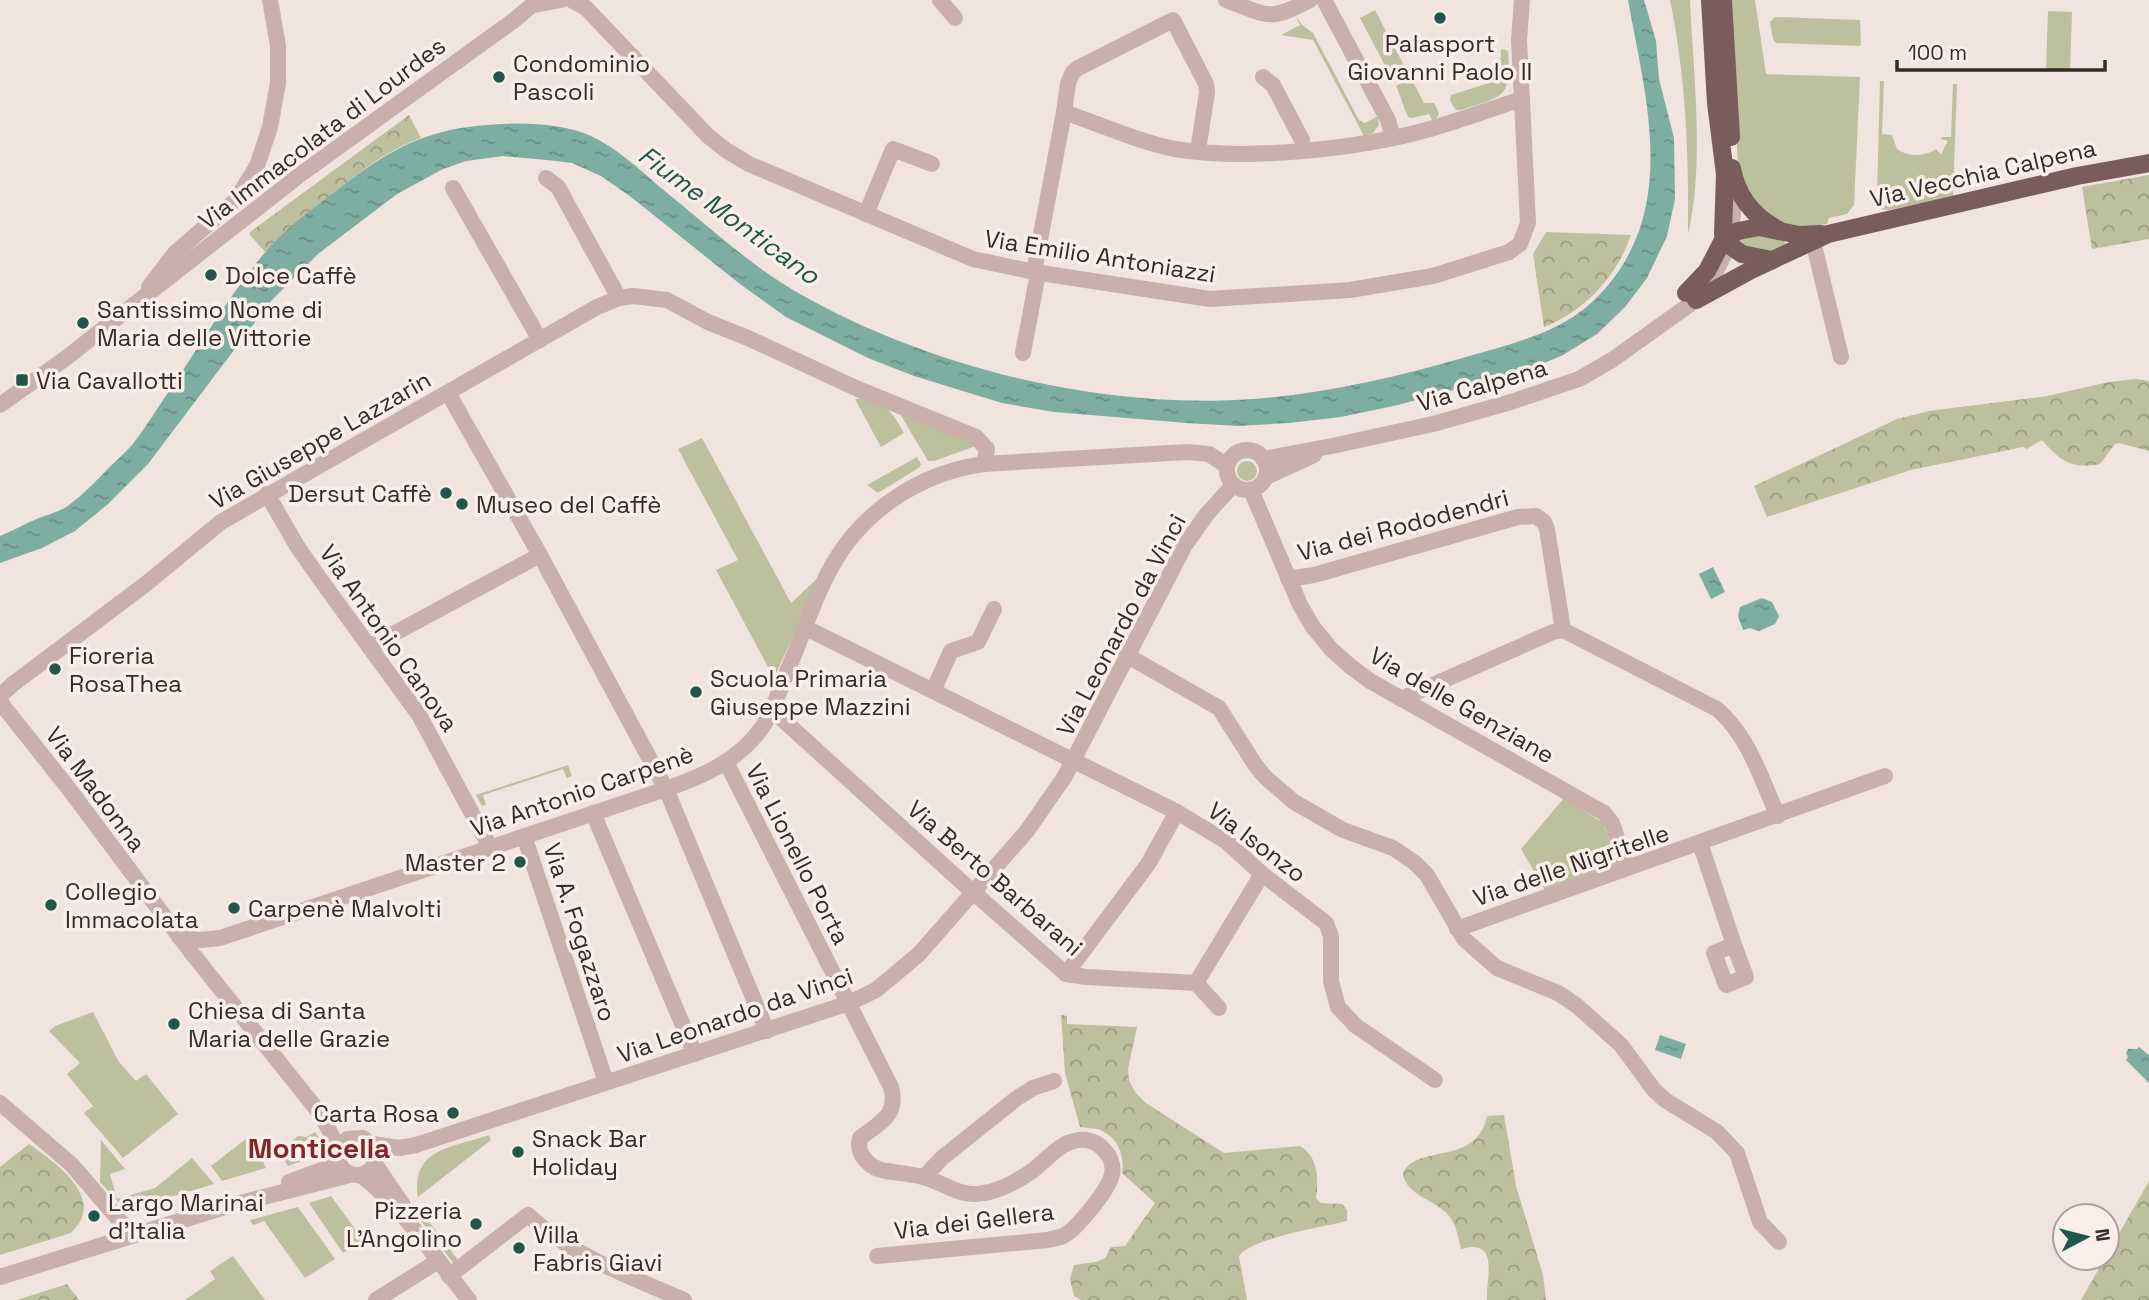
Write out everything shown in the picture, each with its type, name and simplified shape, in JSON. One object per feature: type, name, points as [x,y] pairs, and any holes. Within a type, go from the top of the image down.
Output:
[{"type":"main road","points":[[1710,0],[1728,240]]},
{"type":"main road","points":[[1723,0],[1732,172],[1748,206],[1757,216],[1779,229]]},
{"type":"main road","name":"Via Vecchia Calpena","points":[[1821,238],[2077,176],[2149,163]]},
{"type":"main road","points":[[1691,297],[1728,240],[1759,227],[1821,238]]},
{"type":"main road","points":[[1691,297],[1821,238]]},
{"type":"main road","points":[[1728,240],[1749,256],[1772,260]]},
{"type":"street","points":[[140,300],[175,253],[236,200],[257,166],[270,127],[278,82],[278,46],[270,0]]},
{"type":"street","points":[[940,0],[955,18]]},
{"type":"street","points":[[1226,0],[1272,16],[1284,14],[1311,0]]},
{"type":"street","points":[[1324,0],[1388,120],[1393,138]]},
{"type":"street","name":"Via Emilio Antoniazzi","points":[[574,2],[708,136],[749,164],[960,255],[1036,273],[1192,298],[1232,299],[1340,291],[1401,282],[1451,272],[1500,256],[1520,244],[1528,223],[1519,40],[1522,0]]},
{"type":"street","name":"Via Immacolata di Lourdes","points":[[0,405],[66,358],[291,181],[536,3],[574,2]]},
{"type":"street","points":[[1023,353],[1068,83],[1073,72],[1173,20],[1206,84],[1198,151]]},
{"type":"street","points":[[1263,77],[1273,85],[1303,149]]},
{"type":"street","points":[[1064,112],[1166,147],[1198,151],[1260,152],[1393,138],[1522,99]]},
{"type":"street","name":"Via Calpena","points":[[1263,459],[1433,424],[1542,393],[1579,379],[1635,344],[1691,297],[1709,256],[1718,224],[1719,157],[1716,103]]},
{"type":"street","points":[[866,214],[892,149],[932,164]]},
{"type":"street","points":[[1728,240],[1734,198],[1732,172]]},
{"type":"street","points":[[546,178],[558,187],[619,298]]},
{"type":"street","points":[[453,188],[540,340]]},
{"type":"street","points":[[1821,238],[1841,357]]},
{"type":"street","name":"Via Giuseppe Lazzarin","points":[[0,696],[147,583],[205,533],[267,494],[597,307],[619,298],[644,296],[667,300],[708,322],[858,389],[976,437],[987,449],[984,464]]},
{"type":"street","points":[[448,393],[540,555],[666,789],[767,1031]]},
{"type":"street","name":"Via Calpena","points":[[1266,477],[1332,446]]},
{"type":"street","points":[[1252,451],[1263,459],[1266,477],[1257,488],[1244,490],[1233,485],[1227,466],[1230,460],[1240,452],[1252,451]]},
{"type":"street","name":"Via Antonio Carpenè","points":[[179,937],[201,940],[219,938],[708,774],[726,762],[763,726],[836,559],[869,520],[893,499],[920,482],[953,470],[984,464],[1200,452],[1217,457],[1227,466]]},
{"type":"street","name":"Via Leonardo da Vinci","points":[[373,1144],[399,1149],[416,1145],[767,1031],[849,1003],[876,990],[901,972],[1027,831],[1065,776],[1185,545],[1207,514],[1233,485]]},
{"type":"street","name":"Via delle Genziane","points":[[1251,490],[1288,579],[1313,627],[1331,649],[1370,681],[1604,813],[1612,823],[1627,868]]},
{"type":"street","name":"Via Antonio Canova","points":[[267,494],[297,546],[419,715],[491,847]]},
{"type":"street","name":"Via dei Rododendri","points":[[1288,579],[1314,575],[1518,517],[1536,516],[1544,522],[1546,529],[1563,629]]},
{"type":"street","points":[[369,647],[540,555]]},
{"type":"street","points":[[933,691],[951,651],[978,642],[994,609]]},
{"type":"street","name":"Via Isonzo","points":[[806,628],[1177,812],[1227,842],[1262,874],[1326,923],[1330,929],[1331,981],[1338,1007],[1356,1026],[1435,1080]]},
{"type":"street","points":[[1401,699],[1563,629],[1717,709],[1727,717],[1739,731],[1749,750],[1777,816]]},
{"type":"street","points":[[1126,655],[1219,708],[1256,766],[1294,802],[1343,830],[1393,848],[1415,863],[1432,883],[1464,939],[1497,968],[1558,993],[1576,1005],[1621,1045],[1654,1090],[1665,1100],[1727,1140],[1738,1153],[1760,1222],[1779,1242]]},
{"type":"street","name":"Via Madonna","points":[[0,702],[69,789],[179,937],[322,1116]]},
{"type":"street","name":"Via Berto Barbarani","points":[[771,709],[1066,974],[1196,983]]},
{"type":"street","name":"Via Lionello Porta","points":[[726,762],[849,1003]]},
{"type":"street","name":"Via delle Nigritelle","points":[[1457,929],[1885,776]]},
{"type":"street","points":[[1066,974],[1148,864],[1177,812]]},
{"type":"street","points":[[593,813],[695,1054]]},
{"type":"street","name":"Via A. Fogazzaro","points":[[524,836],[606,1082]]},
{"type":"street","name":"Via delle Nigritelle","points":[[1700,844],[1734,945]]},
{"type":"street","points":[[1219,1008],[1196,983],[1262,874]]},
{"type":"street","points":[[207,972],[209,947],[219,938]]},
{"type":"street","name":"Via dei Gellera","points":[[849,1003],[893,1095],[893,1110],[860,1138],[859,1147],[873,1168],[924,1177],[961,1193],[981,1194],[995,1191],[1023,1176],[1062,1146],[1080,1140],[1098,1143],[1108,1153],[1113,1171],[1107,1186],[1073,1229],[1058,1238],[877,1256]]},
{"type":"street","name":"Via dei Gellera","points":[[924,1177],[942,1158],[1017,1098],[1033,1087],[1054,1081]]},
{"type":"street","points":[[0,1104],[72,1165],[132,1235]]},
{"type":"street","points":[[322,1116],[351,1138]]},
{"type":"street","points":[[322,1116],[340,1166],[374,1186],[412,1227],[469,1300]]},
{"type":"street","points":[[0,1277],[228,1206],[356,1175],[372,1169],[376,1164],[377,1154],[373,1144],[363,1138],[351,1138],[344,1142],[338,1155],[319,1170],[228,1206]]},
{"type":"street","points":[[376,1164],[402,1203],[412,1227]]},
{"type":"street","points":[[449,1276],[528,1215],[579,1253],[684,1300]]},
{"type":"street","points":[[376,1300],[438,1261]]},
{"type":"green space","points":[[1670,0],[1690,0],[1697,148],[1693,207],[1688,234],[1685,117],[1680,58]]},
{"type":"green space","points":[[1729,0],[1755,0],[1766,74],[1860,77],[1854,205],[1847,214],[1829,218],[1827,224],[1805,227],[1787,225],[1753,205],[1738,166]]},
{"type":"green space","points":[[1375,10],[1408,73],[1393,81],[1360,18]]},
{"type":"green space","points":[[2048,11],[2072,12],[2070,70],[2046,70]]},
{"type":"green space","points":[[1295,15],[1302,25],[1313,33],[1359,120],[1365,123],[1378,116],[1379,125],[1373,133],[1364,136],[1313,40],[1281,35],[1300,25]]},
{"type":"green space","points":[[1775,17],[1860,20],[1861,44],[1776,43],[1770,22]]},
{"type":"green space","points":[[1503,49],[1508,51],[1509,67],[1506,87],[1502,93],[1487,102],[1456,110],[1450,101],[1451,95],[1495,81],[1500,71]]},
{"type":"green space","points":[[1411,78],[1424,103],[1434,103],[1439,113],[1436,119],[1432,120],[1429,114],[1408,117],[1396,86]]},
{"type":"green space","points":[[1880,81],[1884,81],[1882,134],[1892,135],[1897,149],[1916,155],[1936,149],[1941,154],[1948,141],[1941,137],[1951,137],[1953,84],[1957,84],[1953,197],[1889,210],[1880,209],[1874,202],[1873,197],[1877,196]]},
{"type":"green space","points":[[409,115],[421,138],[395,149],[361,172],[295,224],[265,252],[250,235],[250,232]]},
{"type":"green space","points":[[2149,175],[2149,239],[2092,249],[2082,187]]},
{"type":"green space","points":[[1546,232],[1631,235],[1617,264],[1598,290],[1573,312],[1544,327],[1533,254]]},
{"type":"green space","points":[[1753,234],[1784,241],[1786,244],[1768,252],[1740,245],[1737,240]]},
{"type":"green space","points":[[2136,379],[2149,381],[2149,451],[2119,443],[2115,444],[2100,464],[2082,466],[2060,458],[2042,440],[2027,449],[2023,447],[1911,470],[1767,517],[1754,486],[1897,419],[1929,411],[2047,396],[2109,382]]},
{"type":"green space","points":[[855,399],[873,401],[886,407],[904,433],[881,447]]},
{"type":"green space","points":[[897,409],[971,439],[976,446],[928,461]]},
{"type":"green space","points":[[702,438],[791,603],[821,575],[774,678],[716,570],[738,560],[678,449]]},
{"type":"green space","points":[[917,457],[920,467],[878,493],[867,485]]},
{"type":"green space","points":[[1243,461],[1251,461],[1257,471],[1251,481],[1243,481],[1237,475],[1237,467]]},
{"type":"green space","points":[[568,765],[572,776],[567,778],[563,769],[483,795],[486,805],[482,806],[476,795]]},
{"type":"green space","points":[[1564,798],[1603,823],[1618,863],[1545,890],[1521,849]]},
{"type":"green space","points":[[93,1012],[119,1062],[136,1081],[146,1074],[178,1114],[123,1158],[84,1113],[93,1106],[67,1074],[80,1063],[49,1031],[55,1026]]},
{"type":"green space","points":[[1061,1015],[1067,1016],[1067,1024],[1137,1027],[1128,1069],[1129,1080],[1135,1092],[1146,1103],[1224,1153],[1300,1146],[1314,1162],[1317,1176],[1316,1198],[1321,1203],[1342,1204],[1347,1210],[1347,1221],[1272,1239],[1246,1250],[1239,1256],[1247,1300],[1081,1300],[1074,1296],[1070,1279],[1074,1265],[1096,1262],[1105,1258],[1111,1247],[1125,1246],[1155,1203],[1122,1173],[1121,1153],[1110,1136],[1097,1129],[1080,1127],[1065,1073]]},
{"type":"green space","points":[[1504,1115],[1516,1186],[1543,1275],[1546,1300],[1487,1300],[1489,1270],[1486,1254],[1473,1247],[1461,1249],[1450,1217],[1409,1187],[1403,1173],[1410,1164],[1421,1159],[1460,1149],[1472,1142],[1481,1132],[1487,1116]]},
{"type":"green space","points":[[315,1132],[324,1146],[321,1154],[288,1166],[278,1152],[298,1136],[307,1137]]},
{"type":"green space","points":[[251,1135],[266,1168],[222,1181],[211,1166]]},
{"type":"green space","points":[[489,1135],[491,1140],[418,1197],[421,1168],[428,1159],[448,1147]]},
{"type":"green space","points":[[101,1140],[125,1169],[110,1174],[117,1199],[155,1188],[192,1158],[214,1184],[150,1203],[148,1209],[129,1214],[100,1182]]},
{"type":"green space","points":[[29,1144],[52,1161],[74,1183],[84,1207],[81,1220],[71,1233],[0,1255],[0,1167]]},
{"type":"green space","points":[[2149,1181],[2149,1300],[2081,1300],[2097,1272],[2121,1272],[2121,1230]]},
{"type":"green space","points":[[331,1196],[363,1240],[343,1253],[309,1203]]},
{"type":"green space","points":[[417,1206],[458,1260],[454,1264],[413,1210]]},
{"type":"green space","points":[[298,1207],[335,1259],[305,1278],[264,1221],[253,1225],[250,1220]]},
{"type":"green space","points":[[233,1256],[265,1300],[185,1300],[215,1279],[210,1271]]},
{"type":"green space","points":[[67,1284],[79,1300],[17,1300]]},
{"type":"water","points":[[1628,0],[1644,0],[1656,41],[1659,79],[1674,138],[1675,199],[1667,236],[1647,278],[1625,307],[1597,334],[1563,355],[1528,370],[1398,405],[1341,417],[1289,423],[1238,426],[1187,423],[1054,412],[1002,403],[914,376],[868,358],[786,317],[601,176],[572,163],[503,156],[466,161],[443,169],[397,194],[318,254],[271,301],[148,464],[108,504],[75,531],[42,548],[0,563],[0,536],[66,507],[132,445],[236,291],[262,256],[297,221],[351,179],[394,151],[425,137],[461,128],[492,124],[544,125],[591,136],[628,159],[745,257],[800,294],[851,320],[961,363],[1077,390],[1136,398],[1195,401],[1279,397],[1387,378],[1525,339],[1566,321],[1598,296],[1630,252],[1643,218],[1649,183],[1650,146],[1642,73]]},
{"type":"water","points":[[1713,567],[1725,592],[1711,599],[1699,574]]},
{"type":"water","points":[[1762,598],[1772,602],[1779,616],[1775,624],[1759,631],[1750,628],[1743,630],[1738,616],[1740,607]]},
{"type":"water","points":[[1660,1035],[1686,1044],[1681,1059],[1655,1050]]},
{"type":"water","points":[[2139,1047],[2149,1055],[2149,1083],[2126,1060],[2128,1049]]},
{"type":"place","name":"Palasport Giovanni Paolo II","points":[[1440,18]]},
{"type":"place","name":"Condominio Pascoli","points":[[499,77]]},
{"type":"place","name":"Dolce Caffè","points":[[211,275]]},
{"type":"place","name":"Santissimo Nome di Maria delle Vittorie","points":[[83,323]]},
{"type":"place","name":"Via Cavallotti","points":[[22,380]]},
{"type":"place","name":"Dersut Caffè","points":[[446,493]]},
{"type":"place","name":"Museo del Caffè","points":[[462,504]]},
{"type":"place","name":"Fioreria RosaThea","points":[[55,669]]},
{"type":"place","name":"Scuola Primaria Giuseppe Mazzini","points":[[696,692]]},
{"type":"place","name":"Master 2","points":[[520,862]]},
{"type":"place","name":"Collegio Immacolata","points":[[51,905]]},
{"type":"place","name":"Carpenè Malvolti","points":[[234,908]]},
{"type":"place","name":"Chiesa di Santa Maria delle Grazie","points":[[174,1024]]},
{"type":"place","name":"Carta Rosa","points":[[453,1113]]},
{"type":"place","name":"Snack Bar Holiday","points":[[518,1152]]},
{"type":"place","name":"Largo Marinai d'Italia","points":[[94,1216]]},
{"type":"place","name":"Pizzeria L'Angolino","points":[[476,1224]]},
{"type":"place","name":"Villa Fabris Giavi","points":[[519,1248]]},
{"type":"district","name":"Monticella","points":[[319,1148]]},
{"type":"water label","name":"Fiume Monticano","points":[[729,215]]}]
